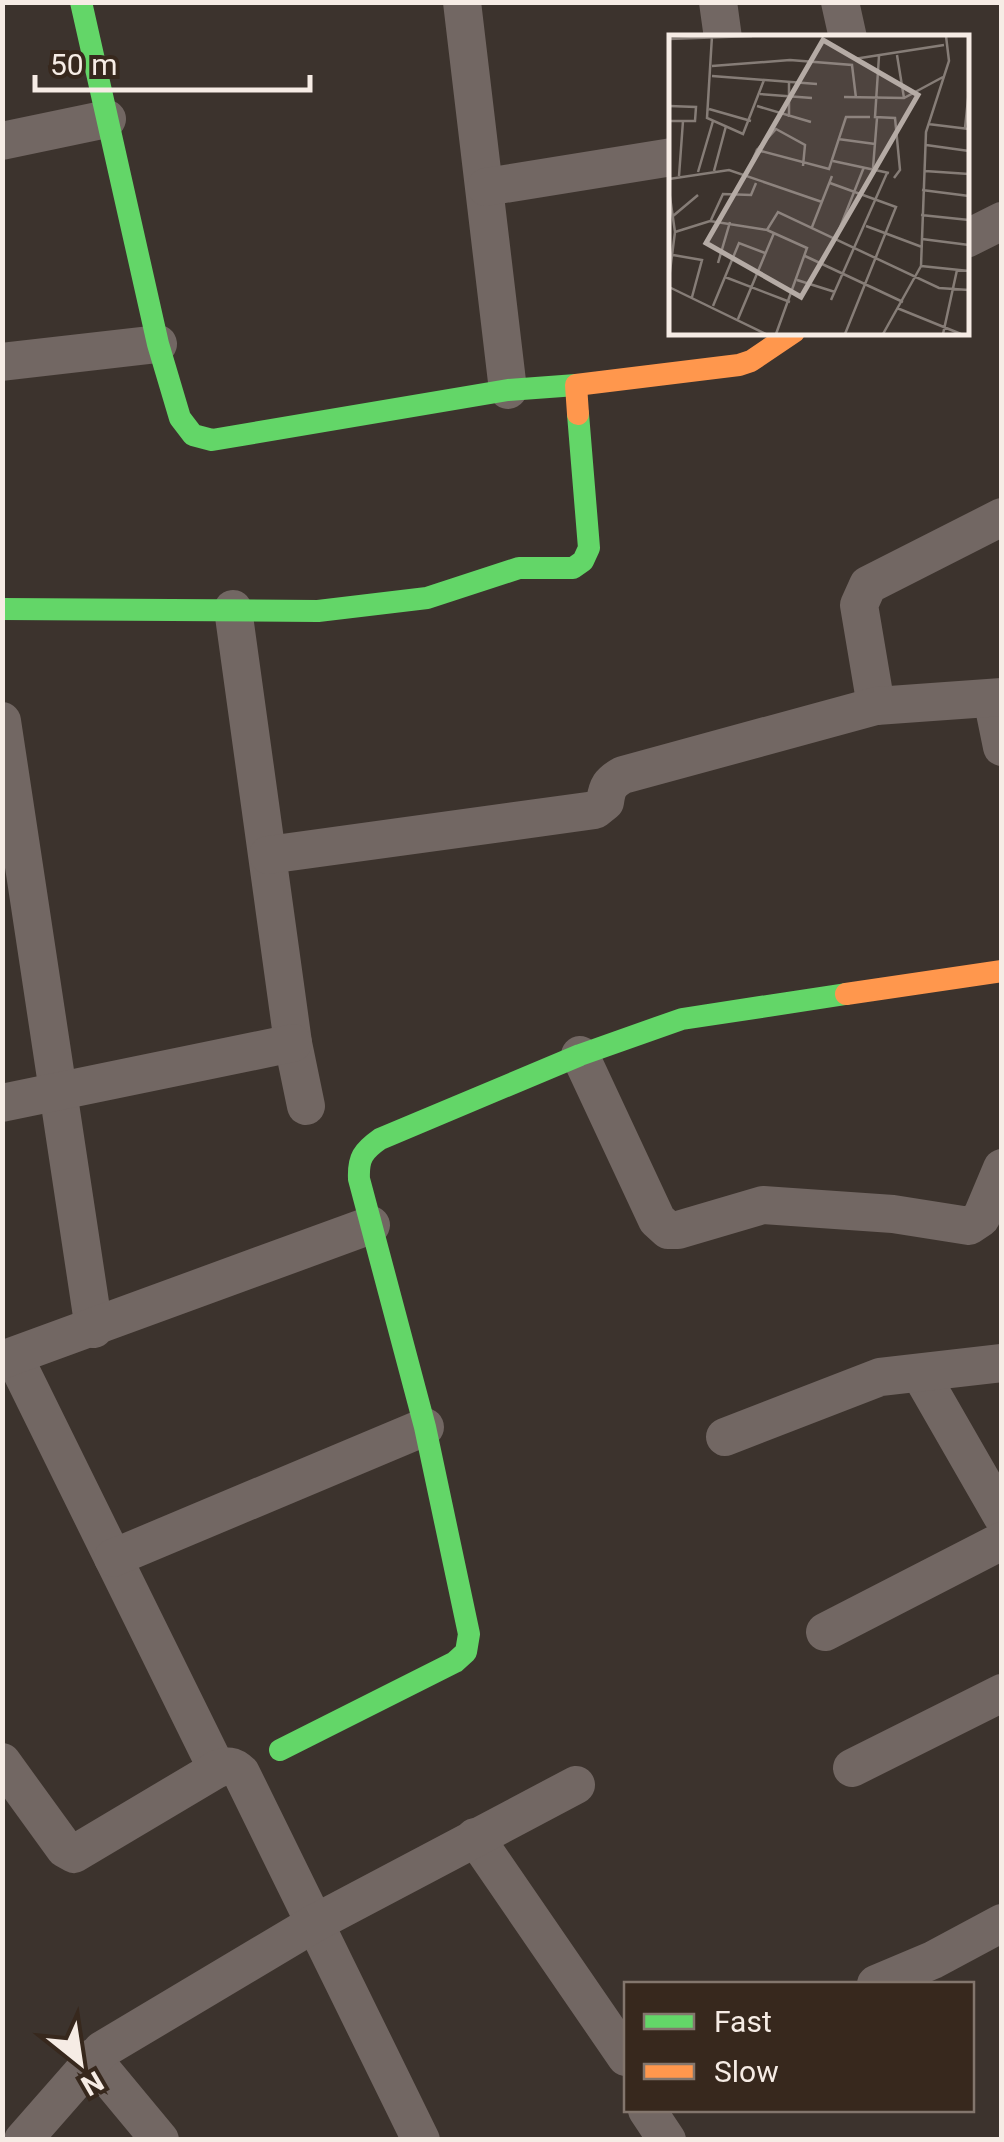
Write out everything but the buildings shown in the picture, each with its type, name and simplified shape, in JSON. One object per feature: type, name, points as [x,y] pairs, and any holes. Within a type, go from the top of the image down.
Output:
[{"type":"street","points":[[81,2],[158,344],[180,418],[193,435],[212,440],[508,390],[739,366],[790,335]]},
{"type":"street","points":[[462,2],[508,390]]},
{"type":"street","points":[[718,2],[723,35]]},
{"type":"street","points":[[840,2],[847,35]]},
{"type":"street","points":[[2,141],[108,118]]},
{"type":"street","points":[[486,187],[669,157]]},
{"type":"street","points":[[969,237],[1002,221]]},
{"type":"street","points":[[2,362],[158,344]]},
{"type":"street","points":[[2,609],[336,609],[427,598],[519,568],[572,568],[583,561],[589,548],[576,385]]},
{"type":"street","points":[[876,706],[859,604],[868,585],[1002,518]]},
{"type":"street","points":[[233,609],[293,1043],[306,1106]]},
{"type":"street","points":[[268,855],[595,810],[606,802],[608,787],[623,775],[876,706],[996,698],[1002,747]]},
{"type":"street","points":[[2,721],[94,1329]]},
{"type":"street","points":[[280,1750],[455,1662],[466,1652],[469,1634],[425,1427],[359,1179],[358,1162],[364,1150],[398,1131],[580,1056],[682,1019],[1002,972]]},
{"type":"street","points":[[2,1103],[293,1043]]},
{"type":"street","points":[[580,1056],[657,1220],[668,1230],[763,1205],[893,1214],[969,1226],[982,1218],[1002,1168]]},
{"type":"street","points":[[218,1769],[8,1359],[372,1225]]},
{"type":"street","points":[[725,1436],[880,1378],[1002,1362]]},
{"type":"street","points":[[921,1375],[1002,1516]]},
{"type":"street","points":[[113,1558],[425,1427]]},
{"type":"street","points":[[825,1632],[1002,1541]]},
{"type":"street","points":[[852,1768],[1002,1693]]},
{"type":"street","points":[[2,1762],[65,1850],[74,1854],[218,1769],[235,1767],[422,2140]]},
{"type":"street","points":[[23,2140],[92,2058],[315,1923],[576,1786]]},
{"type":"street","points":[[476,1837],[624,2055]]},
{"type":"street","points":[[881,1982],[933,1960],[1002,1923]]},
{"type":"street","points":[[92,2058],[160,2140]]},
{"type":"street","points":[[648,2112],[667,2140]]},
{"type":"traffic: fast","points":[[81,2],[158,344],[180,418],[193,435],[212,440],[508,390],[576,385]]},
{"type":"traffic: fast","points":[[2,609],[318,611],[427,598],[519,568],[573,568],[583,561],[589,548],[578,414]]},
{"type":"traffic: fast","points":[[280,1750],[455,1662],[466,1652],[469,1634],[425,1427],[359,1179],[359,1166],[366,1151],[380,1139],[580,1055],[682,1019],[846,994]]},
{"type":"traffic: slow","points":[[578,414],[576,385],[739,365],[790,335]]},
{"type":"traffic: slow","points":[[846,994],[1002,971]]}]
